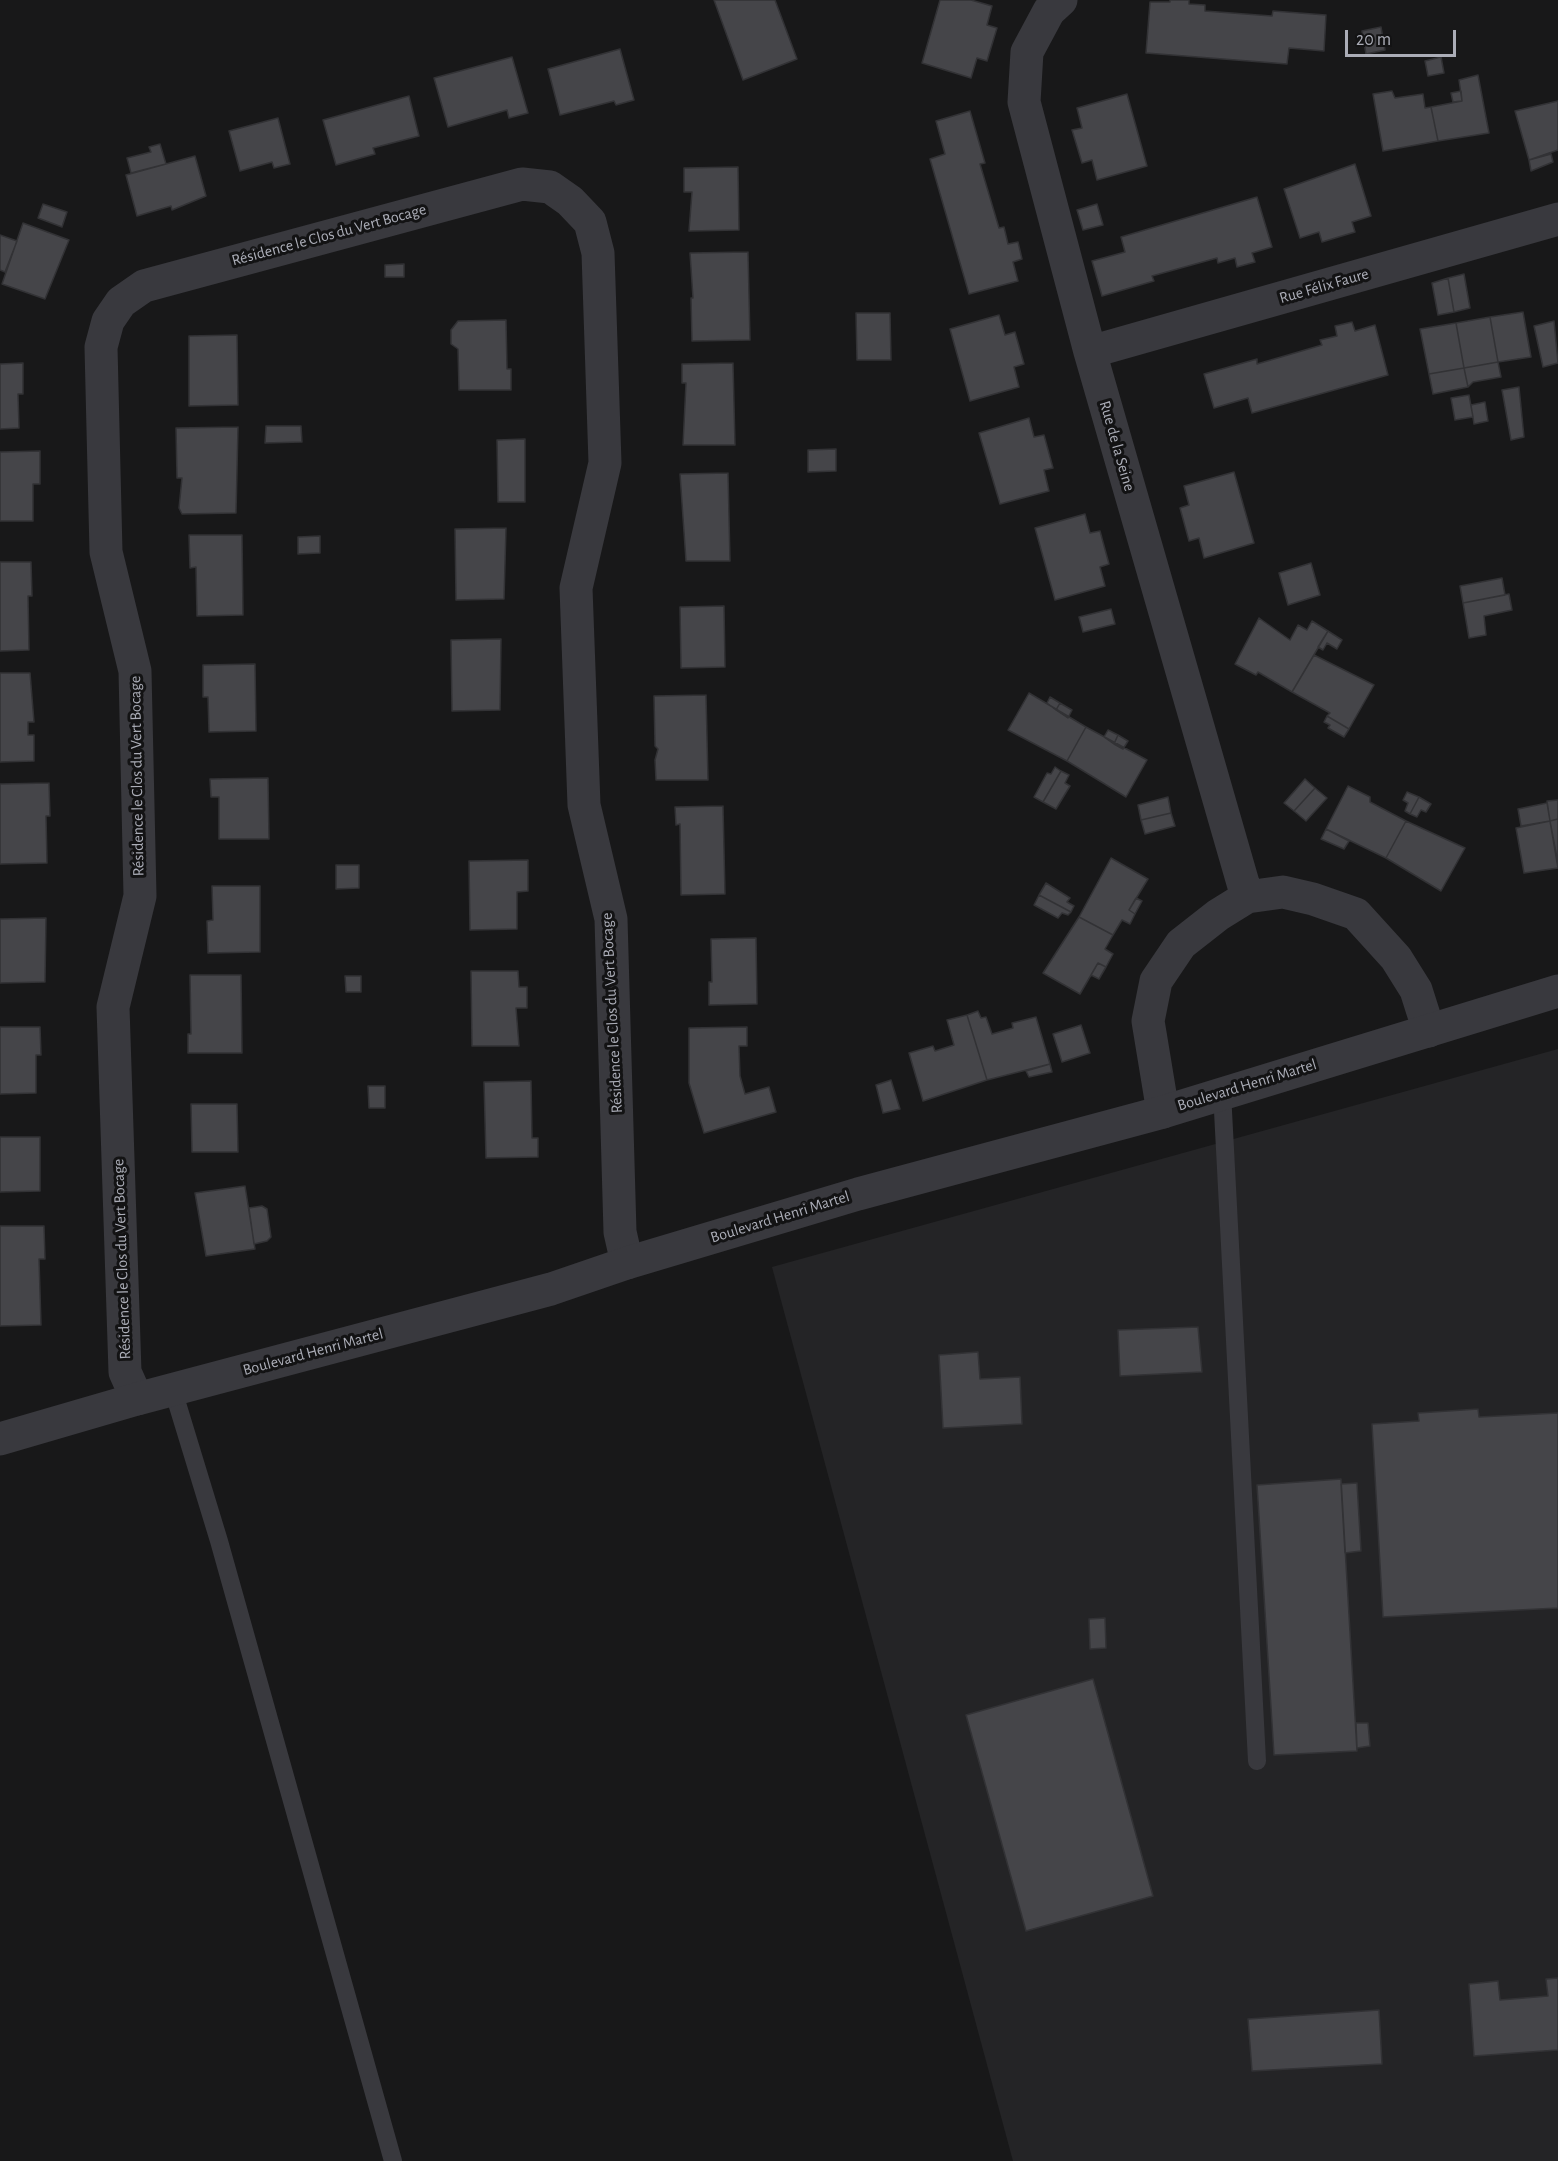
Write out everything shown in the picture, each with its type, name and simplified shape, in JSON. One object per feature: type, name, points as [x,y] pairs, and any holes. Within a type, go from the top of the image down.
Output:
[{"type":"street","name":"Rue de la Seine","points":[[1061,0],[1049,11],[1027,52],[1024,102],[1090,352],[1247,897]]},
{"type":"street","name":"Résidence le Clos du Vert Bocage","points":[[137,1399],[125,1372],[113,1008],[140,896],[135,671],[106,552],[101,347],[108,321],[121,302],[144,286],[522,184],[550,187],[570,201],[590,222],[598,253],[605,463],[576,588],[576,600],[584,805],[611,919],[620,1232],[627,1263]]},
{"type":"street","name":"Rue Félix Faure","points":[[1090,352],[1558,219]]},
{"type":"street","points":[[1163,1112],[1148,1021],[1156,981],[1180,944],[1218,915],[1247,897],[1283,892],[1313,899],[1356,914],[1396,958],[1416,990],[1429,1031]]},
{"type":"street","name":"Boulevard Henri Martel","points":[[0,1438],[137,1399],[550,1289],[627,1263],[858,1194],[1163,1112],[1222,1092],[1558,992]]},
{"type":"lane","points":[[1222,1092],[1257,1761]]},
{"type":"lane","points":[[173,1390],[219,1541],[393,2161]]},
{"type":"shaded area","points":[[1558,1049],[1558,2161],[1013,2161],[772,1267]]},
{"type":"building","points":[[714,0],[775,0],[797,59],[743,80]]},
{"type":"building","points":[[940,0],[971,0],[992,6],[987,25],[997,28],[987,61],[977,58],[971,78],[922,63]]},
{"type":"building","points":[[1170,0],[1189,0],[1189,4],[1205,5],[1205,11],[1272,16],[1273,11],[1326,15],[1324,51],[1289,48],[1287,64],[1146,53],[1150,2],[1170,2]]},
{"type":"building","points":[[1381,27],[1385,50],[1366,54],[1362,31]]},
{"type":"building","points":[[620,49],[634,100],[616,105],[614,101],[560,115],[548,69]]},
{"type":"building","points":[[512,57],[528,113],[509,118],[507,110],[448,127],[434,78]]},
{"type":"building","points":[[1441,57],[1444,73],[1428,76],[1425,61]]},
{"type":"building","points":[[1478,75],[1489,133],[1438,141],[1431,107],[1462,101],[1459,80]]},
{"type":"building","points":[[1392,91],[1395,98],[1423,94],[1425,108],[1431,107],[1438,141],[1383,151],[1373,94]]},
{"type":"building","points":[[1461,91],[1462,101],[1453,102],[1451,93]]},
{"type":"building","points":[[1127,94],[1147,166],[1097,180],[1092,160],[1082,163],[1072,130],[1082,128],[1077,108]]},
{"type":"building","points":[[409,96],[419,136],[373,148],[375,154],[336,165],[323,120]]},
{"type":"building","points":[[1558,101],[1558,150],[1529,160],[1515,111]]},
{"type":"building","points":[[970,111],[985,163],[980,164],[999,228],[1004,227],[1008,244],[1018,242],[1022,259],[1013,262],[1018,281],[969,294],[930,159],[945,154],[936,121]]},
{"type":"building","points":[[278,118],[290,164],[274,168],[272,162],[240,171],[229,131]]},
{"type":"building","points":[[160,144],[166,164],[131,173],[127,158],[151,152],[149,147]]},
{"type":"building","points":[[1551,154],[1553,162],[1531,171],[1529,160]]},
{"type":"building","points":[[195,156],[206,196],[172,210],[171,206],[137,216],[126,175]]},
{"type":"building","points":[[1355,164],[1371,216],[1352,222],[1355,232],[1322,242],[1319,232],[1300,238],[1284,189]]},
{"type":"building","points":[[738,167],[739,230],[689,231],[692,192],[684,192],[684,168]]},
{"type":"building","points":[[1257,197],[1272,247],[1252,253],[1255,262],[1237,267],[1235,258],[1218,263],[1217,258],[1152,276],[1154,281],[1102,296],[1092,261],[1125,252],[1121,237]]},
{"type":"building","points":[[43,204],[67,212],[62,227],[38,218]]},
{"type":"building","points":[[1097,204],[1103,225],[1083,230],[1077,210]]},
{"type":"building","points":[[23,223],[69,240],[45,299],[2,284]]},
{"type":"building","points":[[0,235],[17,241],[5,272],[0,270]]},
{"type":"building","points":[[748,252],[750,340],[692,341],[691,298],[693,298],[690,253]]},
{"type":"building","points":[[404,264],[404,277],[385,277],[385,265]]},
{"type":"building","points":[[1464,274],[1470,308],[1454,312],[1448,278]]},
{"type":"building","points":[[1448,278],[1454,312],[1438,315],[1432,283]]},
{"type":"building","points":[[1523,312],[1531,357],[1498,362],[1490,317]]},
{"type":"building","points":[[856,313],[890,313],[891,360],[857,360]]},
{"type":"building","points":[[999,315],[1005,335],[1015,332],[1024,364],[1014,367],[1019,387],[970,401],[950,329]]},
{"type":"building","points":[[1490,317],[1498,362],[1464,368],[1456,323]]},
{"type":"building","points":[[506,320],[507,369],[511,369],[511,390],[459,390],[458,349],[451,344],[451,330],[458,321]]},
{"type":"building","points":[[1554,321],[1558,363],[1543,367],[1534,326]]},
{"type":"building","points":[[1352,322],[1355,331],[1375,325],[1388,375],[1252,413],[1248,398],[1214,408],[1204,374],[1257,359],[1257,364],[1322,345],[1320,340],[1337,336],[1335,326]]},
{"type":"building","points":[[1456,323],[1464,368],[1429,374],[1420,329]]},
{"type":"building","points":[[237,335],[238,405],[189,406],[189,336]]},
{"type":"building","points":[[1498,362],[1501,377],[1473,382],[1468,387],[1464,368]]},
{"type":"building","points":[[23,363],[23,394],[18,394],[19,428],[0,429],[0,364]]},
{"type":"building","points":[[733,363],[735,445],[683,445],[686,383],[682,383],[682,364]]},
{"type":"building","points":[[1464,368],[1468,387],[1433,394],[1429,374]]},
{"type":"building","points":[[1519,387],[1524,437],[1511,440],[1502,390]]},
{"type":"building","points":[[1469,395],[1473,417],[1455,420],[1451,398]]},
{"type":"building","points":[[1485,402],[1488,421],[1474,424],[1471,405]]},
{"type":"building","points":[[1029,418],[1034,437],[1044,435],[1053,468],[1044,470],[1049,491],[1000,504],[979,433]]},
{"type":"building","points":[[266,426],[301,426],[302,442],[265,443]]},
{"type":"building","points":[[238,427],[236,513],[182,514],[179,508],[182,478],[177,478],[176,428]]},
{"type":"building","points":[[525,439],[525,502],[498,502],[497,440]]},
{"type":"building","points":[[836,449],[836,471],[808,472],[808,450]]},
{"type":"building","points":[[40,451],[40,484],[33,484],[33,521],[0,521],[0,452]]},
{"type":"building","points":[[1234,472],[1254,543],[1204,558],[1199,538],[1189,541],[1180,508],[1189,505],[1184,486]]},
{"type":"building","points":[[728,473],[730,561],[686,561],[680,474]]},
{"type":"building","points":[[1085,514],[1090,533],[1100,531],[1109,564],[1100,567],[1105,586],[1055,600],[1035,528]]},
{"type":"building","points":[[506,528],[504,599],[456,600],[455,529]]},
{"type":"building","points":[[189,535],[242,535],[243,615],[197,616],[196,567],[190,568]]},
{"type":"building","points":[[320,536],[320,553],[298,554],[298,537]]},
{"type":"building","points":[[0,562],[31,562],[32,596],[28,596],[29,650],[0,651]]},
{"type":"building","points":[[1311,563],[1320,595],[1288,605],[1279,573]]},
{"type":"building","points":[[1502,578],[1505,595],[1463,603],[1460,586]]},
{"type":"building","points":[[1509,594],[1512,610],[1484,616],[1486,635],[1469,638],[1463,603]]},
{"type":"building","points":[[724,606],[725,667],[681,668],[680,607]]},
{"type":"building","points":[[1111,609],[1115,624],[1083,632],[1079,617]]},
{"type":"building","points":[[1259,618],[1290,640],[1298,625],[1307,630],[1312,621],[1328,631],[1292,692],[1258,672],[1256,675],[1235,664]]},
{"type":"building","points":[[1328,631],[1342,640],[1337,649],[1327,643],[1323,650],[1318,647]]},
{"type":"building","points":[[501,639],[500,710],[452,711],[451,640]]},
{"type":"building","points":[[1314,655],[1374,685],[1349,729],[1327,716],[1330,713],[1292,692]]},
{"type":"building","points":[[255,664],[256,731],[209,732],[208,697],[203,697],[203,665]]},
{"type":"building","points":[[0,673],[30,673],[34,722],[28,722],[28,735],[34,735],[34,761],[0,762]]},
{"type":"building","points":[[1029,693],[1086,727],[1067,761],[1008,730]]},
{"type":"building","points":[[706,695],[708,780],[656,780],[655,760],[658,749],[655,746],[654,696]]},
{"type":"building","points":[[1050,697],[1060,703],[1056,710],[1047,703]]},
{"type":"building","points":[[1060,703],[1072,710],[1068,718],[1056,710]]},
{"type":"building","points":[[1327,716],[1349,729],[1344,737],[1328,728],[1330,725],[1324,722]]},
{"type":"building","points":[[1086,727],[1147,760],[1126,797],[1067,761]]},
{"type":"building","points":[[1108,730],[1118,735],[1114,744],[1104,737]]},
{"type":"building","points":[[1118,735],[1128,741],[1123,749],[1114,744]]},
{"type":"building","points":[[1055,767],[1061,771],[1043,802],[1034,797],[1047,773],[1051,774]]},
{"type":"building","points":[[1061,771],[1069,775],[1065,783],[1070,786],[1056,809],[1043,802]]},
{"type":"building","points":[[268,778],[269,839],[219,839],[219,797],[211,797],[210,779]]},
{"type":"building","points":[[1305,779],[1315,788],[1294,811],[1284,803]]},
{"type":"building","points":[[49,783],[50,816],[46,816],[47,863],[0,864],[0,784]]},
{"type":"building","points":[[1348,786],[1370,797],[1370,802],[1406,821],[1386,858],[1326,829]]},
{"type":"building","points":[[1315,788],[1327,798],[1306,821],[1294,811]]},
{"type":"building","points":[[1407,792],[1419,797],[1410,814],[1405,811],[1408,803],[1403,800]]},
{"type":"building","points":[[1168,797],[1171,813],[1141,820],[1138,805]]},
{"type":"building","points":[[1419,797],[1431,804],[1426,812],[1421,810],[1417,817],[1410,814]]},
{"type":"building","points":[[1558,800],[1558,819],[1550,821],[1547,801]]},
{"type":"building","points":[[1547,803],[1550,821],[1521,826],[1518,809]]},
{"type":"building","points":[[723,806],[725,894],[681,895],[680,824],[676,825],[675,807]]},
{"type":"building","points":[[1171,813],[1175,826],[1145,834],[1141,820]]},
{"type":"building","points":[[1558,819],[1558,863],[1550,821]]},
{"type":"building","points":[[1406,821],[1465,848],[1441,891],[1386,858]]},
{"type":"building","points":[[1550,821],[1558,868],[1524,873],[1516,828]]},
{"type":"building","points":[[1326,829],[1349,841],[1344,849],[1321,839]]},
{"type":"building","points":[[1111,858],[1148,879],[1129,910],[1135,914],[1130,924],[1122,920],[1113,935],[1079,917]]},
{"type":"building","points":[[528,860],[528,891],[517,892],[517,929],[470,930],[469,861]]},
{"type":"building","points":[[336,865],[359,865],[359,888],[336,889]]},
{"type":"building","points":[[1046,883],[1070,898],[1067,902],[1074,906],[1071,912],[1039,895]]},
{"type":"building","points":[[212,886],[260,886],[260,952],[208,953],[207,921],[213,920]]},
{"type":"building","points":[[1039,895],[1071,912],[1068,915],[1062,913],[1058,918],[1034,905]]},
{"type":"building","points":[[1136,898],[1142,901],[1135,914],[1129,910]]},
{"type":"building","points":[[1079,917],[1113,935],[1105,949],[1113,954],[1106,967],[1098,963],[1080,994],[1043,973]]},
{"type":"building","points":[[46,918],[45,982],[0,983],[0,919]]},
{"type":"building","points":[[756,938],[757,1004],[709,1005],[709,982],[712,982],[711,939]]},
{"type":"building","points":[[1098,963],[1106,967],[1099,979],[1091,975]]},
{"type":"building","points":[[471,971],[518,971],[519,987],[527,987],[527,1008],[516,1008],[519,1046],[472,1046]]},
{"type":"building","points":[[190,975],[241,975],[242,1053],[188,1053],[188,1034],[191,1034]]},
{"type":"building","points":[[345,976],[361,976],[361,992],[346,992]]},
{"type":"building","points":[[978,1011],[981,1018],[986,1017],[992,1034],[1013,1028],[1012,1023],[1036,1017],[1050,1064],[987,1080],[967,1015]]},
{"type":"building","points":[[967,1015],[987,1080],[923,1101],[909,1053],[933,1046],[935,1051],[954,1045],[947,1020]]},
{"type":"building","points":[[1081,1025],[1090,1053],[1062,1062],[1053,1034]]},
{"type":"building","points":[[0,1027],[40,1027],[41,1055],[36,1055],[36,1093],[0,1094]]},
{"type":"building","points":[[747,1027],[747,1046],[739,1046],[740,1076],[745,1094],[769,1087],[776,1112],[704,1133],[689,1083],[689,1028]]},
{"type":"building","points":[[1050,1064],[1052,1072],[1029,1077],[1026,1071]]},
{"type":"building","points":[[891,1080],[900,1109],[883,1113],[876,1085]]},
{"type":"building","points":[[531,1081],[532,1138],[538,1138],[538,1157],[486,1158],[484,1082]]},
{"type":"building","points":[[368,1086],[385,1086],[385,1108],[369,1108]]},
{"type":"building","points":[[191,1104],[237,1104],[238,1152],[192,1152]]},
{"type":"building","points":[[0,1137],[40,1137],[40,1191],[0,1192]]},
{"type":"building","points":[[245,1186],[255,1249],[206,1256],[195,1193]]},
{"type":"building","points":[[262,1206],[267,1209],[271,1237],[267,1241],[254,1244],[249,1208]]},
{"type":"building","points":[[0,1226],[44,1226],[45,1259],[39,1259],[41,1325],[0,1326]]},
{"type":"building","points":[[1198,1327],[1202,1372],[1120,1376],[1118,1330]]},
{"type":"building","points":[[978,1352],[980,1379],[1020,1377],[1022,1424],[943,1428],[939,1355]]},
{"type":"building","points":[[1478,1409],[1479,1417],[1558,1413],[1558,1608],[1383,1617],[1372,1424],[1419,1421],[1418,1413]]},
{"type":"building","points":[[1341,1479],[1357,1751],[1274,1755],[1257,1485]]},
{"type":"building","points":[[1357,1483],[1361,1551],[1345,1553],[1341,1484]]},
{"type":"building","points":[[1105,1618],[1106,1648],[1090,1649],[1089,1619]]},
{"type":"building","points":[[1093,1679],[1153,1896],[1026,1931],[966,1715]]},
{"type":"building","points":[[1356,1723],[1368,1723],[1370,1746],[1357,1748]]},
{"type":"building","points":[[1558,1978],[1558,2050],[1474,2056],[1469,1984],[1498,1981],[1500,2000],[1548,1996],[1546,1979]]},
{"type":"building","points":[[1379,2010],[1382,2064],[1252,2071],[1248,2019]]}]
